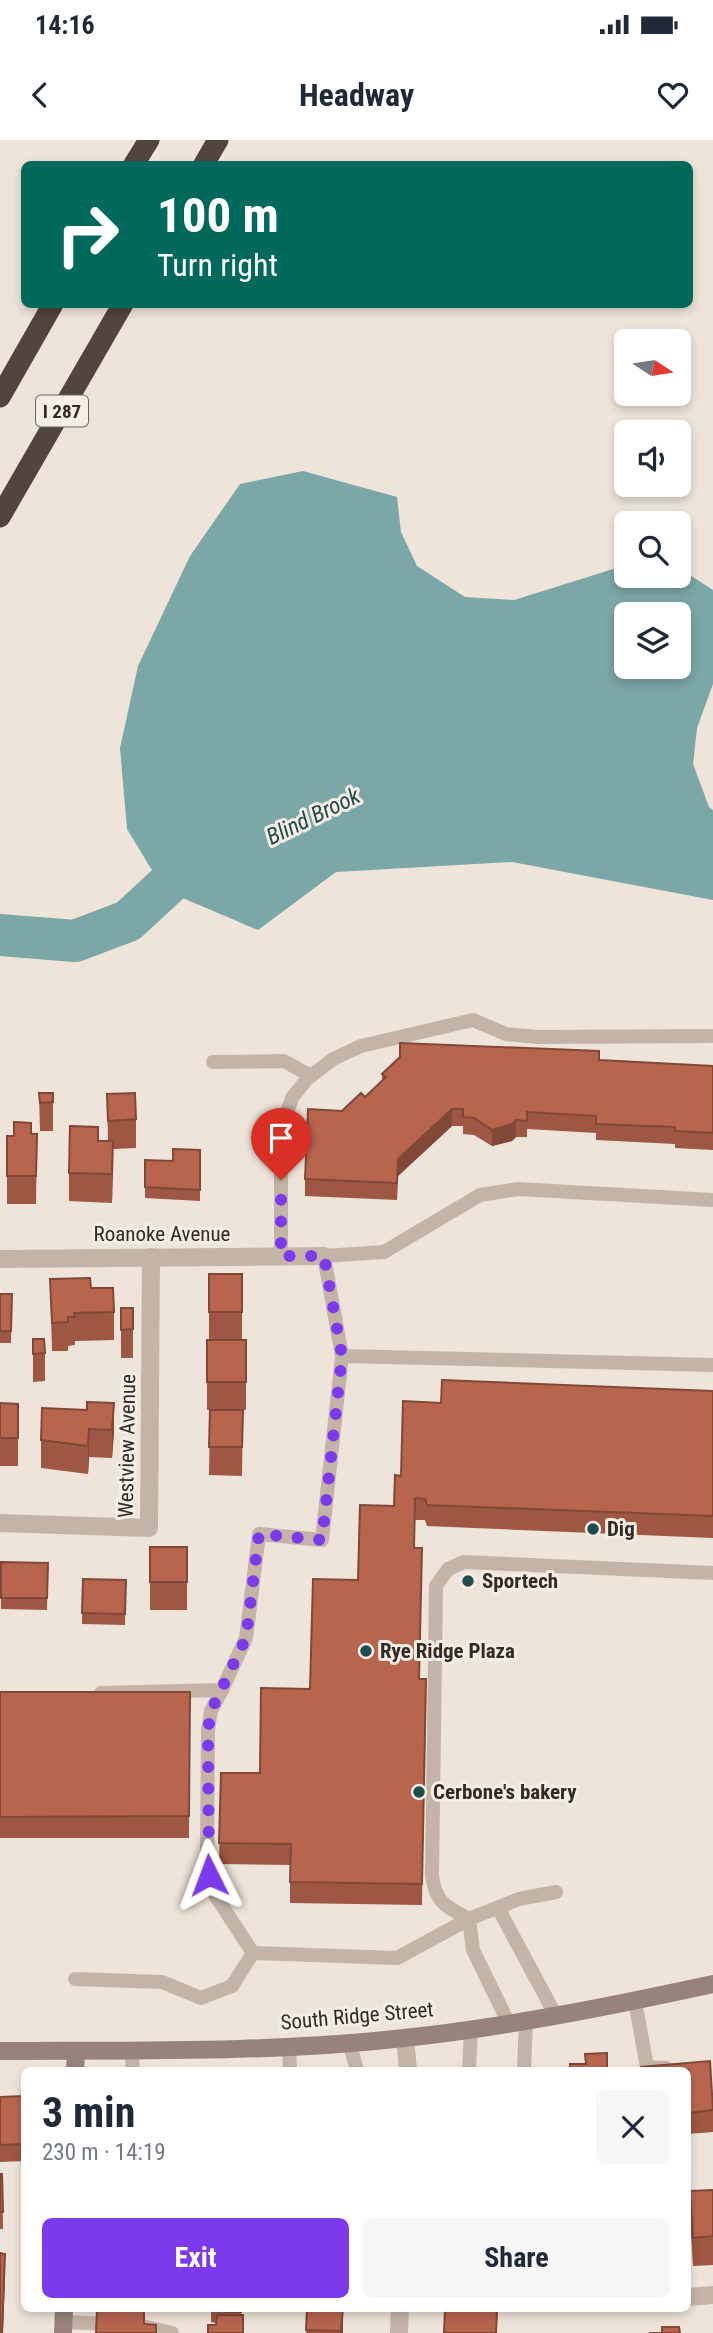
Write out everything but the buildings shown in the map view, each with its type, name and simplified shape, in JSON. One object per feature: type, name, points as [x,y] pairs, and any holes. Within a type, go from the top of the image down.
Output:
[{"type":"highway","points":[[136,161],[149,140]]},
{"type":"highway","points":[[206,161],[218,140]]},
{"type":"highway","name":"I 287","points":[[0,397],[51,308]]},
{"type":"highway","name":"I 287","points":[[0,517],[121,308]]},
{"type":"street","name":"Roanoke Avenue","points":[[0,1259],[324,1256]]},
{"type":"street","name":"Westview Avenue","points":[[0,1523],[149,1528],[151,1257]]},
{"type":"street","name":"South Ridge Street","points":[[0,2051],[289,2046],[405,2038],[635,2001],[713,1984]]},
{"type":"street","points":[[405,2038],[408,2067]]},
{"type":"street","points":[[75,2067],[76,2051]]},
{"type":"street","points":[[691,2297],[713,2295]]},
{"type":"street","points":[[399,2333],[400,2312]]},
{"type":"lane","points":[[281,1256],[281,1130],[292,1098],[311,1076],[333,1059],[361,1046],[473,1020],[506,1034],[538,1037],[713,1036]]},
{"type":"lane","points":[[213,1062],[284,1061],[311,1076]]},
{"type":"lane","points":[[253,1953],[211,1889],[206,1860],[208,1730],[211,1711],[246,1638],[259,1534],[322,1540],[342,1356],[324,1256],[384,1252],[480,1195],[518,1189],[713,1200]]},
{"type":"lane","points":[[342,1356],[713,1365]]},
{"type":"lane","points":[[469,1919],[446,1907],[435,1894],[432,1876],[436,1586],[448,1570],[464,1562],[713,1573]]},
{"type":"lane","points":[[83,1693],[222,1690]]},
{"type":"lane","points":[[253,1953],[397,1958],[469,1919],[519,1899],[556,1892]]},
{"type":"lane","points":[[498,1908],[555,2014]]},
{"type":"lane","points":[[469,1919],[473,1950],[508,2022]]},
{"type":"lane","points":[[75,1979],[162,1982],[201,1998],[232,1986],[253,1953]]},
{"type":"lane","points":[[635,2001],[647,2067],[685,2067]]},
{"type":"lane","points":[[524,2067],[526,2019]]},
{"type":"lane","points":[[469,2067],[471,2028]]},
{"type":"lane","points":[[349,2042],[355,2067]]},
{"type":"lane","points":[[289,2046],[290,2067]]},
{"type":"lane","points":[[132,2067],[133,2049]]},
{"type":"lane","points":[[63,2321],[142,2325],[172,2333]]},
{"type":"water","points":[[303,471],[397,497],[401,532],[417,566],[465,597],[514,600],[614,569],[614,588],[691,588],[691,576],[713,590],[713,684],[697,728],[693,764],[709,807],[713,810],[713,900],[512,862],[336,872],[258,930],[164,890],[127,829],[120,748],[138,666],[190,556],[240,484]]},
{"type":"waterway","name":"Blind Brook","points":[[0,935],[75,941],[128,921],[181,872],[212,860]]},
{"type":"place","name":"Dig","points":[[593,1529]]},
{"type":"place","name":"Sportech","points":[[468,1581]]},
{"type":"place","name":"Rye Ridge Plaza","points":[[366,1651]]},
{"type":"place","name":"Cerbone's bakery","points":[[419,1792]]},
{"type":"route","points":[[209,1875],[206,1860],[208,1730],[211,1711],[246,1638],[259,1534],[322,1540],[342,1356],[324,1256],[281,1256],[281,1180]]}]
